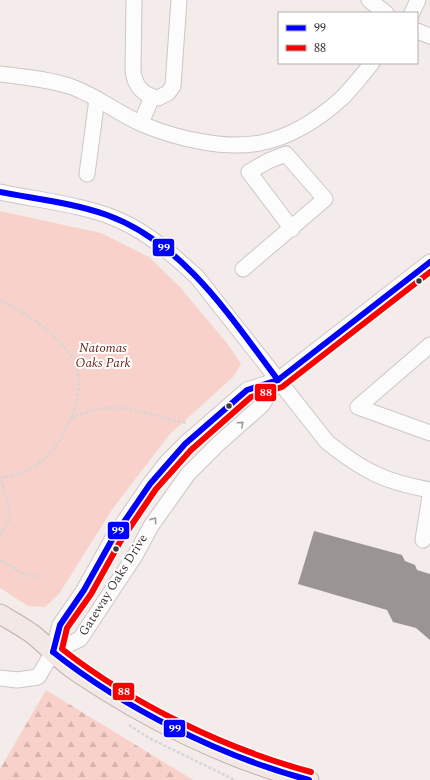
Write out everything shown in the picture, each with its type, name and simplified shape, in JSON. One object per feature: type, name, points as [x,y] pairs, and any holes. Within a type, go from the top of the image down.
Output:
[{"type":"main road","points":[[0,614],[30,633],[76,671],[141,711],[221,750],[258,765],[309,780]]},
{"type":"street","points":[[134,0],[133,72],[135,82],[143,92],[152,97],[163,96],[168,93],[173,86],[179,0]]},
{"type":"street","points":[[369,0],[385,12]]},
{"type":"street","points":[[412,12],[418,0]]},
{"type":"street","points":[[418,31],[430,36]]},
{"type":"street","points":[[0,74],[58,83],[72,87],[98,99],[141,123],[162,131],[193,140],[237,144],[264,142],[290,133],[322,115],[343,97],[371,64]]},
{"type":"street","points":[[141,123],[152,97]]},
{"type":"street","points":[[87,174],[98,99]]},
{"type":"street","points":[[264,142],[268,161]]},
{"type":"street","points":[[243,269],[292,229],[325,199],[286,154],[268,161],[249,172],[292,229]]},
{"type":"street","points":[[0,192],[88,209],[121,221],[150,238],[197,277],[327,442],[346,457],[381,478],[401,485],[430,490]]},
{"type":"street","name":"Gateway Oaks Drive","points":[[53,652],[80,639],[136,554],[151,526],[184,480],[217,445],[262,405],[278,380],[430,262]]},
{"type":"street","points":[[430,345],[358,407],[430,433]]},
{"type":"street","name":"Gateway Oaks Drive","points":[[53,652],[60,625],[96,571],[113,538],[167,462],[185,444],[247,390],[278,380]]},
{"type":"street","points":[[423,540],[430,496]]},
{"type":"street","points":[[0,678],[17,680],[38,676],[53,652]]},
{"type":"path","points":[[0,300],[39,324],[62,344],[73,359],[77,368],[79,383],[71,418],[60,440],[32,468],[1,478],[10,518],[0,535]]},
{"type":"path","points":[[71,418],[88,410],[126,408],[187,423]]},
{"type":"path","points":[[0,560],[28,576],[38,576]]},
{"type":"green space","name":"Natomas Oaks Park","points":[[0,211],[101,233],[149,257],[179,286],[227,343],[241,364],[234,376],[170,434],[113,508],[59,594],[45,607],[28,606],[0,588]]},
{"type":"green space","points":[[46,690],[193,780],[0,780],[0,769]]},
{"type":"building","points":[[314,531],[402,555],[405,561],[415,565],[417,570],[430,574],[430,640],[416,628],[393,622],[387,610],[298,584]]},
{"type":"transit line","name":"99","points":[[0,192],[68,204],[107,215],[135,228],[160,244],[183,263],[224,308],[278,380]]},
{"type":"transit line","name":"99","points":[[53,652],[60,625],[84,590],[113,538],[150,484],[185,444],[247,390],[278,380],[430,262]]},
{"type":"transit line","name":"88","points":[[311,772],[246,751],[181,722],[118,688],[62,649],[67,628],[91,594],[120,542],[156,489],[191,450],[251,397],[282,387],[430,272]]},
{"type":"transit line","name":"99","points":[[53,652],[111,693],[175,728],[242,758],[309,780]]}]
